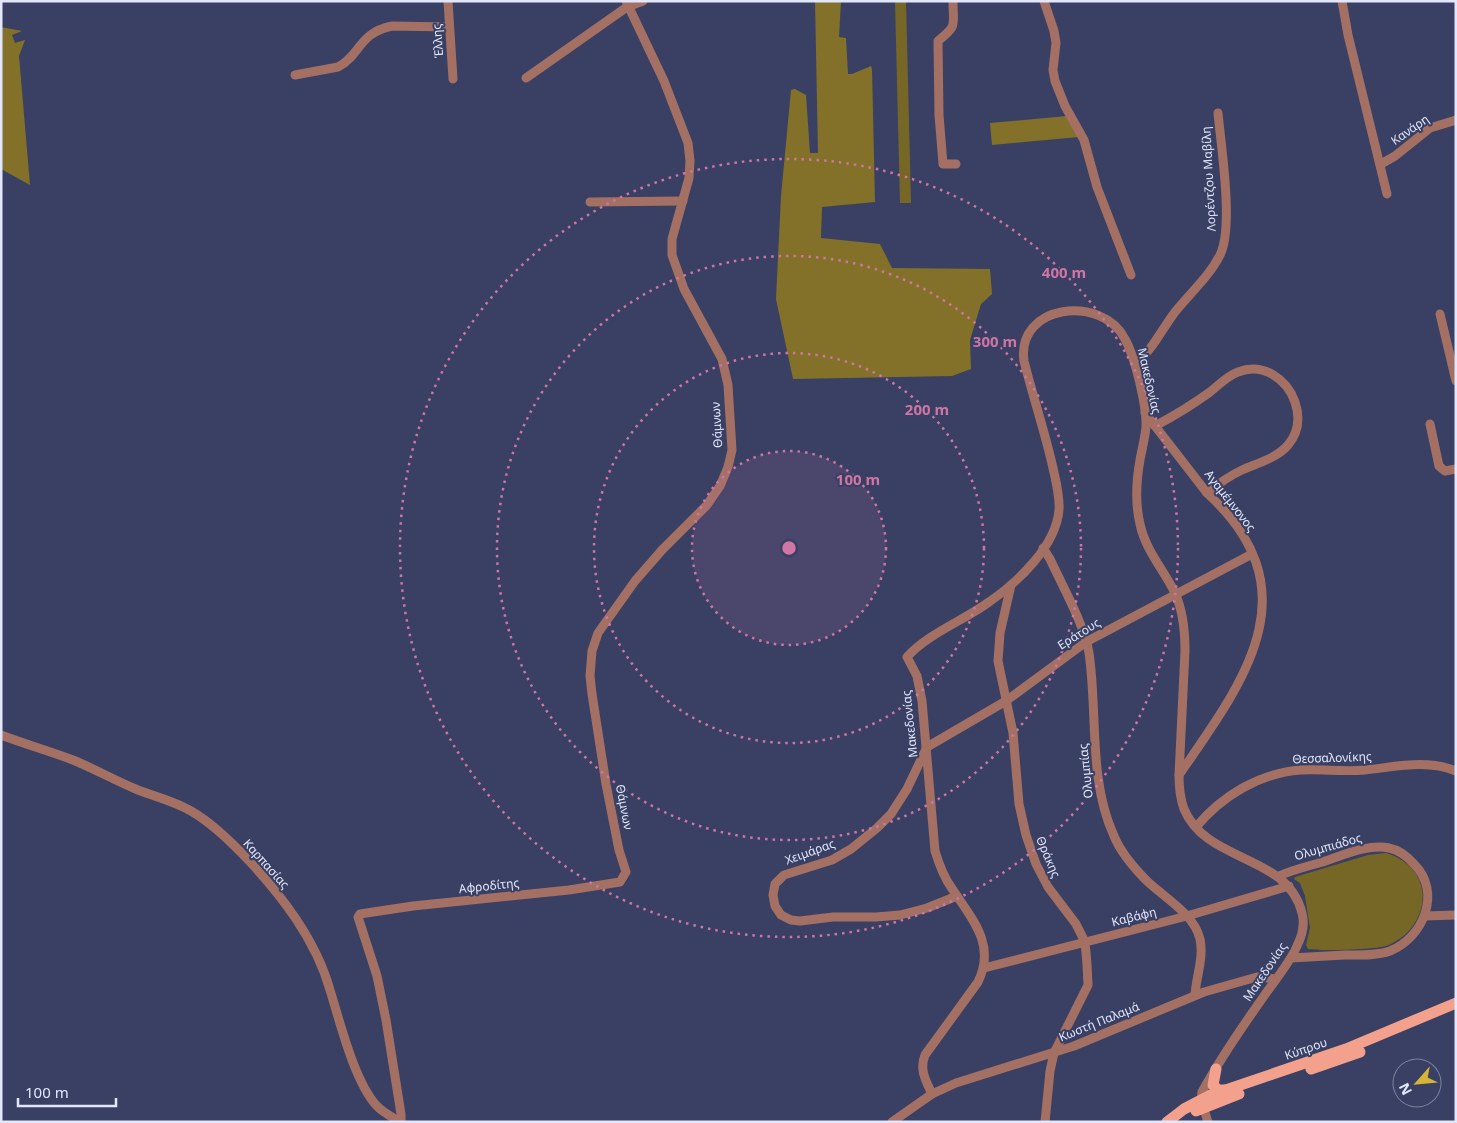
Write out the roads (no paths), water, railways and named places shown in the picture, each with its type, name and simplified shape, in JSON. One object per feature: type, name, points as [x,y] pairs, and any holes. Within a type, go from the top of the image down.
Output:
[{"type":"main road","name":"Κύπρου","points":[[1178,1122],[1202,1103],[1226,1090],[1352,1046],[1456,1003]]},
{"type":"main road","name":"Κύπρου","points":[[1167,1122],[1184,1109],[1340,1060],[1456,1011]]},
{"type":"main road","points":[[1216,1069],[1213,1085],[1218,1090],[1226,1090]]},
{"type":"street","name":"Έλλης","points":[[448,1],[453,79]]},
{"type":"street","points":[[526,78],[627,4],[643,1]]},
{"type":"street","points":[[953,1],[953,26],[938,41],[939,114],[943,164],[956,164]]},
{"type":"street","points":[[1044,1],[1056,42],[1053,70],[1055,81],[1065,106],[1084,140],[1097,187],[1131,275]]},
{"type":"street","points":[[1342,1],[1348,35],[1387,194]]},
{"type":"street","name":"Θάμνων","points":[[620,882],[626,872],[619,850],[606,784],[592,694],[590,676],[592,651],[598,633],[635,582],[662,550],[707,505],[720,486],[728,467],[732,450],[728,385],[722,359],[687,294],[672,255],[672,238],[689,173],[688,143],[661,74],[627,4]]},
{"type":"street","points":[[295,76],[338,67],[343,64],[364,39],[384,28],[392,26],[450,27]]},
{"type":"street","name":"Λορέντζου Μαβίλη","points":[[1135,364],[1146,354],[1177,310],[1211,270],[1221,253],[1227,224],[1218,113]]},
{"type":"street","name":"Κανάρη","points":[[1381,164],[1395,156],[1430,128],[1456,120]]},
{"type":"street","points":[[590,202],[683,201]]},
{"type":"street","name":"Μακεδονίας","points":[[932,1094],[922,1072],[925,1055],[978,982],[984,968],[984,944],[973,919],[943,875],[935,851],[928,785],[927,746],[919,686],[916,672],[907,657],[919,646],[988,603],[1011,585],[1043,548],[1056,523],[1059,511],[1058,496],[1046,436],[1024,361],[1023,350],[1027,336],[1038,323],[1055,314],[1072,310],[1090,312],[1104,317],[1115,325],[1125,338],[1135,364],[1145,413],[1146,433],[1136,491],[1140,523],[1147,544],[1175,594],[1182,616],[1185,643],[1179,775],[1180,793],[1184,808],[1189,819],[1196,827],[1220,846],[1279,876],[1289,886],[1300,905],[1303,922],[1300,938],[1291,958],[1216,1069],[1202,1092],[1202,1103]]},
{"type":"street","points":[[1440,314],[1456,381]]},
{"type":"street","points":[[1155,426],[1189,406],[1240,371],[1269,372],[1288,387],[1295,402],[1298,415],[1296,432],[1290,444],[1272,457],[1231,476],[1207,493]]},
{"type":"street","name":"Αγαμέμνονος","points":[[1145,413],[1207,493],[1218,503],[1236,526],[1260,572],[1263,590],[1263,613],[1248,663],[1221,713],[1179,775]]},
{"type":"street","points":[[1430,424],[1439,466],[1445,471],[1456,469]]},
{"type":"street","name":"Ολυμπίας","points":[[1043,548],[1050,559],[1086,642],[1091,672],[1100,794],[1109,825],[1114,838],[1131,864],[1187,916],[1197,932],[1200,945],[1200,962],[1194,995]]},
{"type":"street","name":"Εράτους","points":[[927,746],[1006,701],[1086,642],[1252,554]]},
{"type":"street","name":"Θράκης","points":[[1011,585],[1000,633],[998,652],[999,672],[1013,733],[1019,804],[1026,835],[1036,864],[1048,887],[1076,924],[1085,942],[1088,985],[1054,1053],[1045,1122]]},
{"type":"street","name":"Καρπασίας","points":[[1,735],[72,760],[138,790],[170,801],[192,811],[220,833],[263,877],[297,920],[321,965],[337,1016],[364,1086],[376,1106],[401,1122]]},
{"type":"street","name":"Χειμάρας","points":[[927,746],[904,793],[891,814],[877,828],[837,857],[784,875],[775,884],[773,899],[781,915],[791,920],[800,921],[833,917],[900,915],[927,908],[957,896]]},
{"type":"street","name":"Θεσσαλονίκης","points":[[1196,827],[1207,815],[1236,792],[1256,781],[1284,773],[1307,770],[1352,771],[1429,765],[1443,766],[1456,771]]},
{"type":"street","name":"Ολυμπιάδος","points":[[1279,876],[1368,848],[1389,848],[1408,858],[1423,876],[1428,895],[1425,916],[1418,929],[1408,940],[1388,952],[1371,955],[1291,958]]},
{"type":"street","name":"Αφροδίτης","points":[[401,1122],[386,1020],[377,976],[358,917],[360,914],[423,905],[569,890],[620,882]]},
{"type":"street","name":"Καβάφη","points":[[984,968],[1187,916],[1289,886]]},
{"type":"street","points":[[1425,916],[1456,915]]},
{"type":"street","name":"Κωστή Παλαμά","points":[[892,1122],[932,1094],[975,1077],[1054,1053],[1102,1035],[1194,995],[1257,977],[1276,979]]},
{"type":"street","points":[[1202,1103],[1208,1122]]}]
